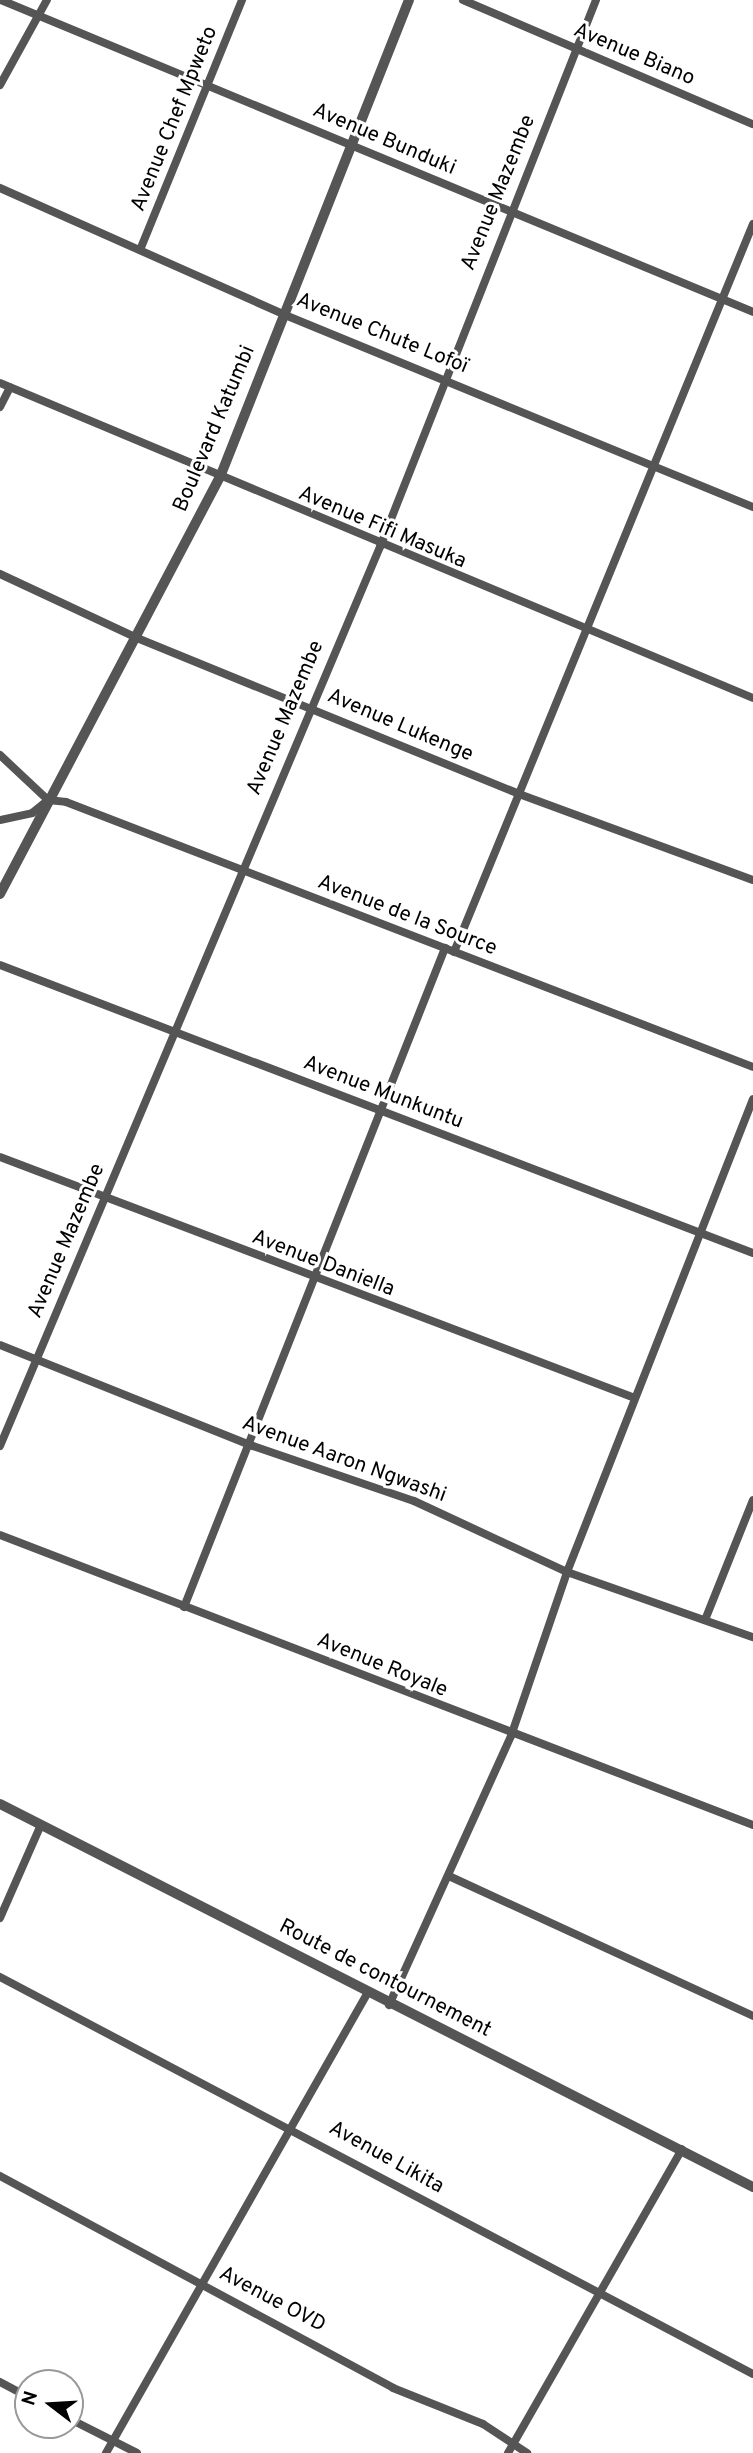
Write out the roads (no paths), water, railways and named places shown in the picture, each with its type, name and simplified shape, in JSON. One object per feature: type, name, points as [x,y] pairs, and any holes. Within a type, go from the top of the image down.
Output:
[{"type":"street","name":"Avenue Bunduki","points":[[1,0],[753,312]]},
{"type":"street","points":[[0,85],[40,17],[47,0]]},
{"type":"street","name":"Avenue Chef Mpweto","points":[[140,250],[242,0]]},
{"type":"street","name":"Boulevard Katumbi","points":[[0,894],[220,477],[409,0]]},
{"type":"street","name":"Avenue Biano","points":[[463,0],[753,124]]},
{"type":"street","name":"Avenue Mazembe","points":[[0,1446],[239,871],[380,547],[509,212],[596,0]]},
{"type":"street","name":"Avenue Chute Lofoï","points":[[0,188],[285,315],[658,465],[753,507]]},
{"type":"street","points":[[454,952],[658,465],[753,224]]},
{"type":"street","name":"Avenue Fifi Masuka","points":[[0,383],[380,547],[753,698]]},
{"type":"street","points":[[0,407],[10,387]]},
{"type":"street","name":"Avenue Lukenge","points":[[0,574],[137,638],[519,794],[753,880]]},
{"type":"street","points":[[0,755],[48,800],[32,813],[0,820]]},
{"type":"street","name":"Avenue de la Source","points":[[48,800],[445,948],[753,1067]]},
{"type":"street","points":[[184,1607],[253,1446],[313,1280],[445,948]]},
{"type":"street","name":"Avenue Munkuntu","points":[[0,965],[753,1253]]},
{"type":"street","points":[[388,2005],[450,1877],[511,1736],[567,1572],[753,1099]]},
{"type":"street","name":"Avenue Daniella","points":[[0,1157],[313,1280],[635,1398]]},
{"type":"street","name":"Avenue Aaron Ngwashi","points":[[0,1345],[253,1446],[414,1501],[567,1572],[753,1637]]},
{"type":"street","points":[[705,1620],[753,1500]]},
{"type":"street","name":"Avenue Royale","points":[[0,1535],[511,1736],[753,1825]]},
{"type":"street","name":"Route de contournement","points":[[0,1804],[388,2005],[682,2149],[753,2188]]},
{"type":"street","points":[[0,1918],[40,1827]]},
{"type":"street","points":[[450,1877],[753,2016]]},
{"type":"street","name":"Avenue Likita","points":[[0,1977],[288,2124],[753,2374]]},
{"type":"street","points":[[106,2453],[204,2284],[288,2124],[367,1994]]},
{"type":"street","points":[[510,2450],[682,2149]]},
{"type":"street","name":"Avenue OVD","points":[[0,2175],[394,2388],[483,2424],[510,2450],[527,2453]]},
{"type":"street","points":[[84,2425],[137,2453]]}]
